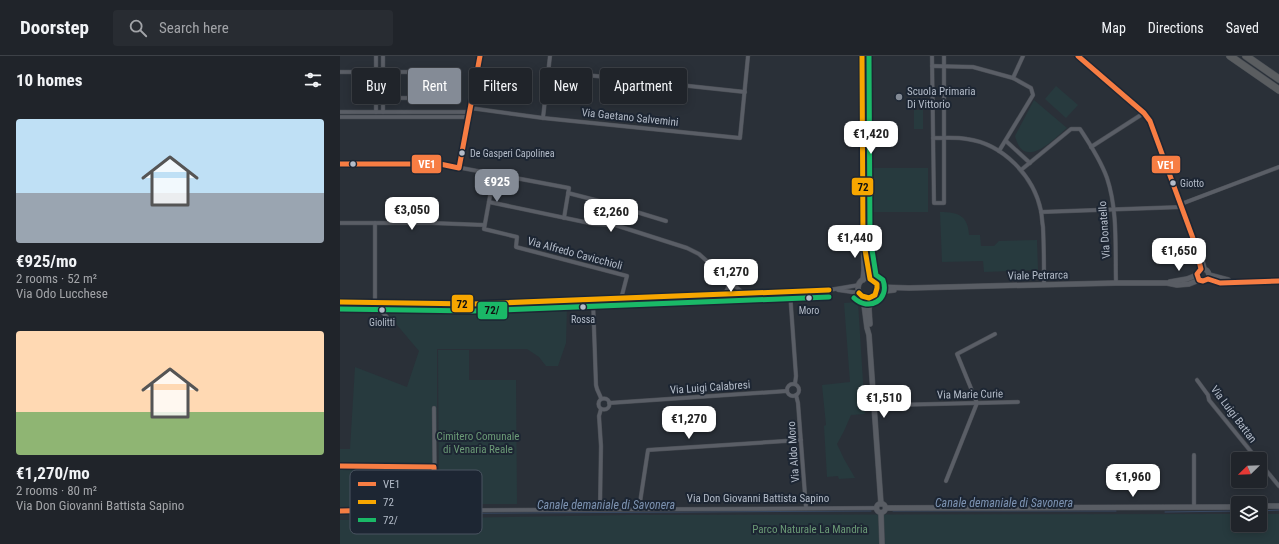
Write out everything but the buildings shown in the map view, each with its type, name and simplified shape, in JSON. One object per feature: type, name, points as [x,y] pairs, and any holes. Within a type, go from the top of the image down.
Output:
[{"type":"highway","points":[[1230,56],[1279,90]]},
{"type":"highway","points":[[1246,56],[1279,79]]},
{"type":"street","points":[[376,56],[376,68]]},
{"type":"street","points":[[383,56],[383,68]]},
{"type":"street","points":[[459,168],[480,56]]},
{"type":"street","points":[[549,68],[550,56]]},
{"type":"street","points":[[592,76],[745,92],[748,56]]},
{"type":"street","points":[[859,293],[859,285],[863,280],[864,270],[862,56]]},
{"type":"street","points":[[932,56],[934,203],[944,203],[944,56]]},
{"type":"street","points":[[1013,78],[1023,56]]},
{"type":"street","points":[[1078,56],[1144,113],[1152,124],[1203,269],[1208,272],[1209,277],[1241,281],[1279,280]]},
{"type":"street","points":[[932,66],[973,67],[1013,78],[1032,88],[1033,95],[999,151]]},
{"type":"street","points":[[340,72],[352,72]]},
{"type":"street","points":[[400,72],[422,72],[422,98],[400,98]]},
{"type":"street","name":"Via Gaetano Salvemini","points":[[340,112],[470,110],[740,138],[745,92]]},
{"type":"street","points":[[376,104],[376,112]]},
{"type":"street","points":[[383,104],[383,112]]},
{"type":"street","points":[[543,118],[545,104]]},
{"type":"street","points":[[1091,147],[1144,113]]},
{"type":"street","points":[[340,117],[468,118]]},
{"type":"street","name":"Via Donatello","points":[[1030,163],[1071,129],[1080,130],[1091,147],[1107,178],[1114,209],[1116,283]]},
{"type":"street","points":[[933,138],[968,139],[989,145],[1011,160],[1021,170],[1030,182],[1041,212],[1044,285]]},
{"type":"street","points":[[1006,140],[1030,163],[1021,170]]},
{"type":"street","points":[[340,164],[440,164],[569,188],[564,218]]},
{"type":"street","points":[[1041,212],[1181,206],[1279,168]]},
{"type":"street","points":[[340,223],[432,223],[484,227],[494,174]]},
{"type":"street","points":[[568,194],[607,203],[666,221]]},
{"type":"street","points":[[489,202],[594,224],[615,225],[687,248],[699,254],[744,294]]},
{"type":"street","points":[[375,223],[375,303],[387,317]]},
{"type":"street","name":"Via Alfredo Cavicchioli","points":[[484,227],[517,237],[516,247],[627,276],[621,299]]},
{"type":"street","points":[[863,238],[870,279]]},
{"type":"street","points":[[1198,277],[1203,269]]},
{"type":"street","name":"Viale Petrarca","points":[[878,290],[1116,283],[1167,283],[1177,285],[1189,284],[1198,277],[1203,281],[1209,277]]},
{"type":"street","points":[[829,290],[859,293],[864,297],[870,298],[874,296],[878,290],[875,282],[870,279],[863,280]]},
{"type":"street","points":[[723,295],[728,290],[728,280]]},
{"type":"street","points":[[340,302],[473,304],[790,292],[829,290],[859,285]]},
{"type":"street","points":[[790,292],[794,336],[795,384]]},
{"type":"street","points":[[864,297],[869,335],[882,544]]},
{"type":"street","points":[[869,335],[870,298]]},
{"type":"street","points":[[593,300],[596,385],[601,398]]},
{"type":"street","points":[[946,481],[977,404],[957,354],[995,334]]},
{"type":"street","name":"Via Luigi Battan","points":[[1197,380],[1210,400],[1251,452]]},
{"type":"street","points":[[795,384],[800,389],[799,393],[796,396],[790,395],[787,391],[789,385],[795,384]]},
{"type":"street","name":"Via Luigi Calabresi","points":[[609,403],[787,391]]},
{"type":"street","name":"Via Aldo Moro","points":[[796,396],[798,402],[806,508]]},
{"type":"street","points":[[601,398],[607,399],[609,403],[607,408],[602,409]]},
{"type":"street","points":[[601,398],[598,401],[598,405],[602,409]]},
{"type":"street","name":"Via Marie Curie","points":[[874,404],[977,404],[1018,402]]},
{"type":"street","points":[[434,408],[434,470]]},
{"type":"street","points":[[600,509],[601,446],[599,420],[602,409]]},
{"type":"street","points":[[639,509],[648,450],[801,440]]},
{"type":"street","points":[[1194,455],[1194,507]]},
{"type":"street","points":[[340,466],[434,467]]},
{"type":"street","points":[[1267,471],[1279,486]]},
{"type":"street","points":[[879,506],[885,505],[886,508],[1231,506]]},
{"type":"street","name":"Via Don Giovanni Battista Sapino","points":[[482,509],[806,508],[879,506]]},
{"type":"street","points":[[1116,506],[1144,509],[1182,507]]},
{"type":"street","points":[[1267,506],[1279,506]]},
{"type":"street","points":[[881,513],[885,511],[886,508]]},
{"type":"street","name":"Via Don Giovanni Battista Sapino","points":[[340,511],[350,511]]},
{"type":"green space","points":[[1056,86],[1078,105],[1066,118],[1045,99]]},
{"type":"green space","points":[[1034,100],[1067,128],[1047,145],[1032,152],[1025,151],[1019,146],[1015,136]]},
{"type":"green space","points":[[914,110],[923,110],[923,129],[914,129]]},
{"type":"green space","points":[[870,168],[928,168],[928,212],[870,212]]},
{"type":"green space","points":[[940,212],[952,213],[961,216],[967,223],[969,235],[980,235],[981,246],[994,246],[999,241],[1037,240],[1038,270],[984,272],[983,261],[942,262]]},
{"type":"green space","points":[[858,302],[865,414],[851,415],[837,444],[855,478],[839,479],[838,476],[827,477],[824,426],[826,425],[822,385],[850,382],[844,303]]},
{"type":"green space","points":[[567,307],[566,343],[558,366],[546,366],[539,357],[527,349],[437,349],[437,470],[350,470],[350,508],[340,508],[340,449],[350,449],[355,367],[407,387],[419,351],[391,318],[385,308]]},
{"type":"green space","name":"Cimitero Comunale di Venaria Reale","points":[[438,350],[469,350],[469,380],[516,380],[517,504],[482,504],[482,470],[439,470]]},
{"type":"green space","name":"Parco Naturale La Mandria","points":[[1231,514],[1231,532],[1267,532],[1267,514],[1279,514],[1279,544],[340,544],[340,520],[350,520],[350,534],[482,534],[482,518],[628,515]]},
{"type":"waterway","name":"Canale demaniale di Savonera","points":[[1267,511],[1279,510]]},
{"type":"waterway","name":"Canale demaniale di Savonera","points":[[482,513],[871,511]]},
{"type":"waterway","name":"Canale demaniale di Savonera","points":[[893,511],[1116,511]]},
{"type":"waterway","name":"Canale demaniale di Savonera","points":[[1165,512],[1231,511]]},
{"type":"waterway","name":"Canale demaniale di Savonera","points":[[340,514],[350,514]]},
{"type":"transit line","name":"VE1","points":[[340,164],[440,164],[459,168],[480,56]]},
{"type":"transit line","name":"72","points":[[859,293],[862,296],[869,298],[875,295],[877,288],[877,284],[870,279],[863,238],[862,56]]},
{"type":"transit line","name":"72/","points":[[854,298],[860,302],[872,304],[877,302],[884,293],[883,280],[876,275],[870,237],[869,56]]},
{"type":"transit line","name":"VE1","points":[[1078,56],[1144,113],[1150,121],[1194,241],[1201,269],[1197,274],[1199,280],[1203,281],[1208,279],[1220,283],[1279,281]]},
{"type":"transit line","name":"72","points":[[340,302],[473,304],[829,290]]},
{"type":"transit line","name":"72/","points":[[340,309],[473,311],[829,297]]},
{"type":"transit line","name":"VE1","points":[[340,466],[434,467],[434,470]]},
{"type":"transit line","name":"VE1","points":[[340,511],[350,511]]},
{"type":"place","name":"Scuola Primaria Di Vittorio","points":[[899,97]]},
{"type":"place","name":"De Gasperi Capolinea","points":[[462,153]]},
{"type":"place","name":"Giotto","points":[[1173,183]]},
{"type":"place","name":"Moro","points":[[809,298]]},
{"type":"place","name":"Rossa","points":[[583,307]]},
{"type":"place","name":"Giolitti","points":[[382,310]]}]
